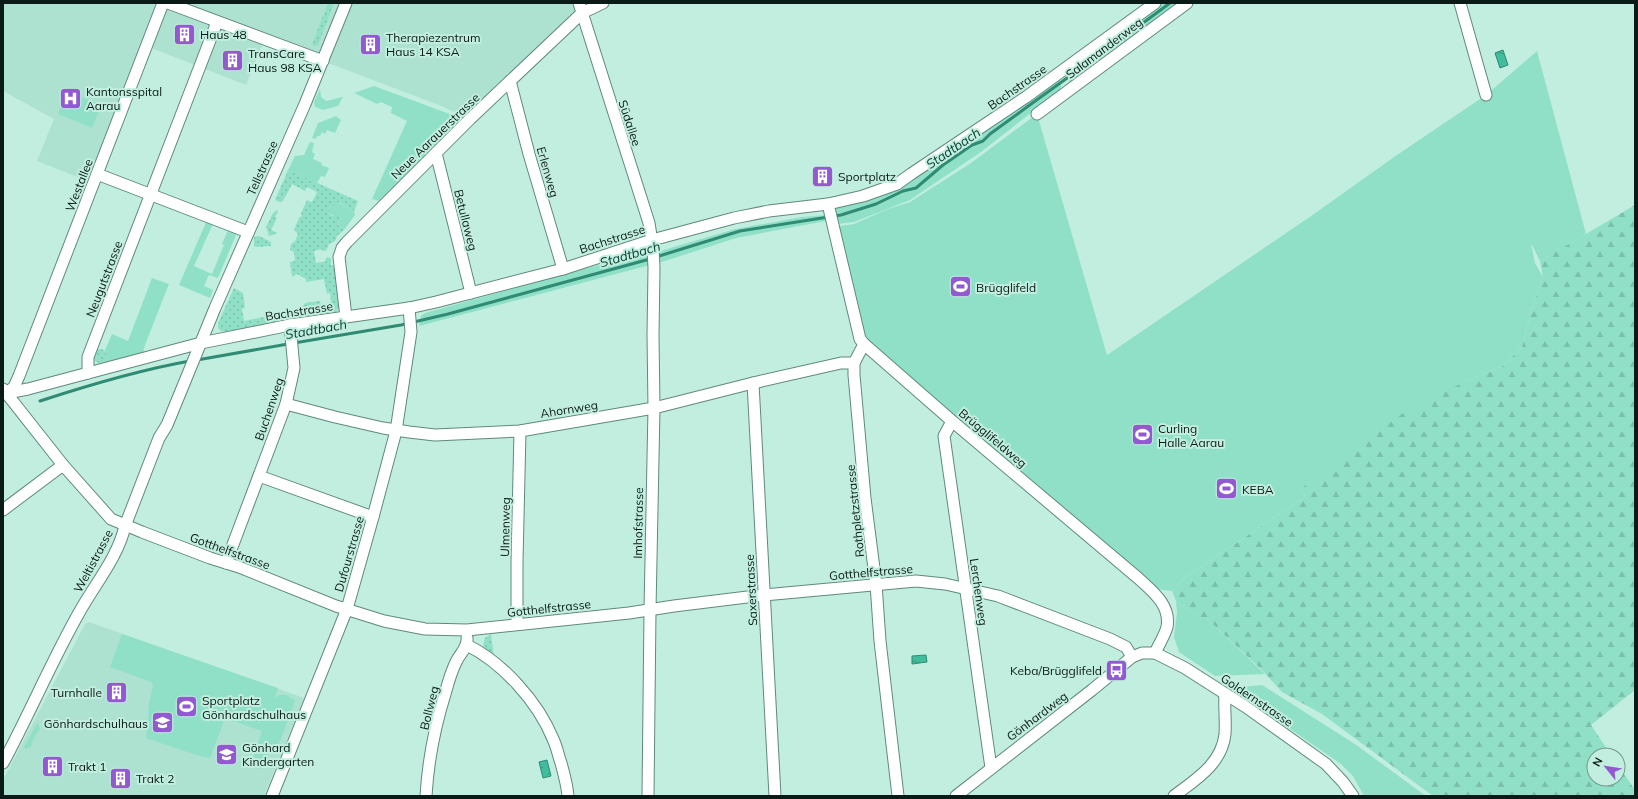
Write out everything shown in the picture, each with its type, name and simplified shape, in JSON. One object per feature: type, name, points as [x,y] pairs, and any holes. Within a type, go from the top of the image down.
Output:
[{"type":"street","name":"Westallee","points":[[5,391],[14,387],[19,376],[164,3]]},
{"type":"street","points":[[168,3],[323,61]]},
{"type":"street","name":"Tellstrasse","points":[[199,348],[323,61],[346,3]]},
{"type":"street","name":"Neue Aarauerstrasse","points":[[346,317],[339,257],[342,248],[380,208],[510,81],[580,8],[603,3]]},
{"type":"street","name":"Bachstrasse","points":[[5,391],[28,389],[88,373],[346,317],[409,313],[471,293],[653,245],[734,218],[769,211],[828,204],[864,196],[897,184],[1026,97],[1155,3]]},
{"type":"street","name":"Salamanderweg","points":[[1037,114],[1187,3]]},
{"type":"street","points":[[1460,3],[1486,95]]},
{"type":"street","name":"Südallee","points":[[580,8],[649,223],[653,245]]},
{"type":"street","name":"Neugutstrasse","points":[[88,373],[88,357],[217,22]]},
{"type":"street","name":"Erlenweg","points":[[510,81],[529,154],[563,269]]},
{"type":"street","name":"Betullaweg","points":[[436,153],[471,293]]},
{"type":"street","points":[[97,174],[248,232]]},
{"type":"street","name":"Brügglifeldweg","points":[[828,204],[860,339],[952,421],[1138,578],[1160,599],[1167,616],[1166,627],[1155,652]]},
{"type":"street","name":"Imhofstrasse","points":[[648,796],[654,408],[653,245]]},
{"type":"street","name":"Dufourstrasse","points":[[272,796],[347,609],[373,518],[396,430],[411,332],[409,313]]},
{"type":"street","name":"Buchenweg","points":[[226,563],[286,404],[294,368],[290,329]]},
{"type":"street","points":[[854,363],[864,344]]},
{"type":"street","name":"Weltistrasse","points":[[3,763],[80,610],[98,585],[123,535],[125,526],[159,438],[167,425],[199,348]]},
{"type":"street","name":"Ahornweg","points":[[286,404],[335,418],[396,430],[435,435],[520,431],[654,408],[841,363],[854,363]]},
{"type":"street","name":"Rothpletzstrasse","points":[[854,363],[865,498],[876,584],[880,641],[898,796]]},
{"type":"street","name":"Saxerstrasse","points":[[753,383],[775,796]]},
{"type":"street","name":"Gotthelfstrasse","points":[[5,391],[63,465],[112,519],[125,526],[347,609],[384,621],[425,629],[467,630],[629,613],[764,595],[916,581],[965,588],[998,596],[1110,639],[1126,648],[1132,656]]},
{"type":"street","name":"Lerchenweg","points":[[952,421],[944,436],[991,768]]},
{"type":"street","name":"Ulmenweg","points":[[517,624],[520,431]]},
{"type":"street","points":[[3,510],[63,465]]},
{"type":"street","points":[[259,476],[373,518]]},
{"type":"street","points":[[467,630],[467,645],[487,656],[507,673],[524,692],[535,708],[554,740],[567,786],[568,796]]},
{"type":"street","name":"Bollweg","points":[[426,796],[427,781],[445,695],[456,662],[467,645]]},
{"type":"street","points":[[1132,656],[1142,653],[1155,652]]},
{"type":"street","name":"Goldernstrasse","points":[[1155,652],[1185,668],[1326,764],[1354,796]]},
{"type":"street","name":"Gönhardweg","points":[[956,796],[1085,696],[1132,656]]},
{"type":"street","points":[[1174,796],[1205,772],[1215,760],[1222,747],[1225,734],[1224,694]]},
{"type":"shaded area","name":"Kantonsspital Aarau","points":[[3,3],[579,3],[582,13],[470,119],[439,105],[264,40],[246,85],[146,46],[93,183],[37,161],[54,119],[3,91]]},
{"type":"shaded area","name":"Gönhardschulhaus","points":[[89,622],[304,698],[264,796],[3,796],[3,780],[85,624]]},
{"type":"green space","points":[[328,3],[334,3],[318,45],[312,45]]},
{"type":"green space","points":[[1164,3],[1181,3],[1073,82],[1069,81],[1067,71]]},
{"type":"green space","points":[[1537,51],[1586,234],[1540,261],[1531,243],[1535,263],[1543,277],[1532,307],[1522,347],[1503,366],[1462,383],[1300,489],[1306,496],[1186,577],[1172,591],[1148,588],[864,344],[834,227],[854,224],[888,209],[910,202],[971,163],[1037,114],[1107,355],[1486,95]]},
{"type":"green space","points":[[1055,79],[1060,80],[1060,90],[981,152],[910,200],[854,222],[838,224],[835,209],[838,206],[901,186],[927,170]]},
{"type":"green space","points":[[374,86],[463,119],[380,201],[372,199],[407,121],[391,113],[392,107],[381,102],[377,104],[354,93]]},
{"type":"green space","points":[[320,89],[321,97],[326,101],[343,97],[338,106],[323,110],[315,107],[314,102]]},
{"type":"green space","points":[[67,91],[101,105],[92,128],[58,114]]},
{"type":"green space","points":[[336,116],[341,120],[335,133],[327,130],[325,134],[322,132],[316,139],[312,138],[318,123]]},
{"type":"green space","points":[[310,142],[314,143],[312,152],[315,154],[313,159],[322,163],[321,165],[329,168],[325,177],[321,176],[317,183],[288,170],[295,156],[304,155]]},
{"type":"green space","points":[[288,170],[358,201],[354,211],[338,202],[334,206],[327,209],[327,213],[332,216],[336,215],[341,219],[338,226],[344,230],[337,236],[335,241],[329,244],[326,251],[321,249],[314,251],[316,263],[327,261],[325,260],[327,257],[331,259],[331,265],[336,266],[340,307],[335,313],[291,320],[291,318],[298,314],[305,303],[320,301],[321,306],[331,304],[330,293],[327,294],[324,279],[306,282],[306,279],[297,274],[292,277],[290,262],[295,261],[294,252],[290,250],[291,244],[295,241],[298,234],[294,230],[299,218],[302,216],[301,213],[307,200],[312,202],[317,192],[307,187],[305,191],[292,184],[283,201],[280,202],[275,200]]},
{"type":"green space","points":[[337,202],[354,211],[355,215],[344,230],[338,226],[341,219],[327,213],[327,209],[334,206]]},
{"type":"green space","points":[[1635,205],[1635,690],[1591,725],[1606,747],[1586,747],[1586,787],[1626,787],[1626,777],[1635,790],[1635,796],[1433,796],[1322,714],[1282,692],[1262,670],[1206,618],[1198,617],[1176,601],[1172,591],[1186,577],[1306,496],[1300,489],[1403,413],[1462,383],[1503,366],[1522,347],[1532,307],[1543,277],[1540,261]]},
{"type":"green space","points":[[277,210],[278,212],[275,217],[277,218],[271,230],[278,233],[269,236],[266,227],[273,213]]},
{"type":"green space","points":[[825,215],[826,221],[736,238],[665,261],[419,326],[421,316],[425,313],[635,255],[640,257],[735,229],[802,217]]},
{"type":"green space","points":[[207,220],[213,222],[212,226],[194,266],[212,274],[224,245],[222,244],[228,230],[235,231],[236,235],[218,278],[209,275],[204,286],[213,290],[210,298],[179,285]]},
{"type":"green space","points":[[259,236],[271,242],[271,246],[254,246],[254,237]]},
{"type":"green space","points":[[152,278],[169,284],[143,353],[106,362],[104,361],[107,354],[105,350],[112,334],[128,341]]},
{"type":"green space","points":[[234,288],[243,293],[245,308],[242,309],[244,321],[264,317],[264,312],[273,311],[286,320],[227,332],[221,331],[218,328],[218,323]]},
{"type":"green space","points":[[100,349],[105,351],[107,356],[105,361],[100,363],[95,361],[93,356],[95,351]]},
{"type":"green space","points":[[1176,601],[1198,617],[1206,618],[1265,674],[1215,676],[1179,652],[1174,637],[1177,612]]},
{"type":"green space","points":[[122,634],[278,688],[275,698],[279,695],[287,695],[295,701],[279,744],[270,745],[263,769],[250,767],[262,731],[225,718],[210,758],[196,755],[146,738],[149,704],[153,685],[151,682],[110,667]]},
{"type":"green space","points":[[491,634],[494,657],[483,646],[485,638]]},
{"type":"green space","points":[[1262,685],[1355,744],[1426,796],[1364,796],[1353,776],[1341,764],[1231,688]]},
{"type":"green space","points":[[38,722],[40,731],[38,731],[31,744],[32,746],[26,749],[24,747]]},
{"type":"water","points":[[1503,50],[1508,65],[1500,68],[1495,53]]},
{"type":"water","points":[[926,655],[927,662],[912,664],[912,656]]},
{"type":"water","points":[[547,760],[551,776],[543,778],[539,762]]},
{"type":"waterway","name":"Stadtbach","points":[[656,257],[740,231],[841,215],[876,204],[903,191],[916,188],[943,165],[972,145],[983,141],[990,134],[1170,3]]},
{"type":"waterway","name":"Stadtbach","points":[[294,343],[401,325],[448,314],[650,259]]},
{"type":"waterway","name":"Stadtbach","points":[[197,360],[288,344]]},
{"type":"waterway","name":"Stadtbach","points":[[40,401],[114,378],[190,361]]},
{"type":"place","name":"Haus 48","points":[[185,34]]},
{"type":"place","name":"Therapiezentrum Haus 14 KSA","points":[[370,44]]},
{"type":"place","name":"TransCare Haus 98 KSA","points":[[232,60]]},
{"type":"place","name":"Kantonsspital Aarau","points":[[71,98]]},
{"type":"place","name":"Sportplatz","points":[[822,176]]},
{"type":"place","name":"Brügglifeld","points":[[961,287]]},
{"type":"place","name":"Curling Halle Aarau","points":[[1142,435]]},
{"type":"place","name":"KEBA","points":[[1227,489]]},
{"type":"place","name":"Keba/Brügglifeld","points":[[1117,670]]},
{"type":"place","name":"Turnhalle","points":[[117,692]]},
{"type":"place","name":"Sportplatz Gönhardschulhaus","points":[[187,707]]},
{"type":"place","name":"Gönhardschulhaus","points":[[163,723]]},
{"type":"place","name":"Gönhard Kindergarten","points":[[226,754]]},
{"type":"place","name":"Trakt 1","points":[[52,766]]},
{"type":"place","name":"Trakt 2","points":[[120,778]]}]
